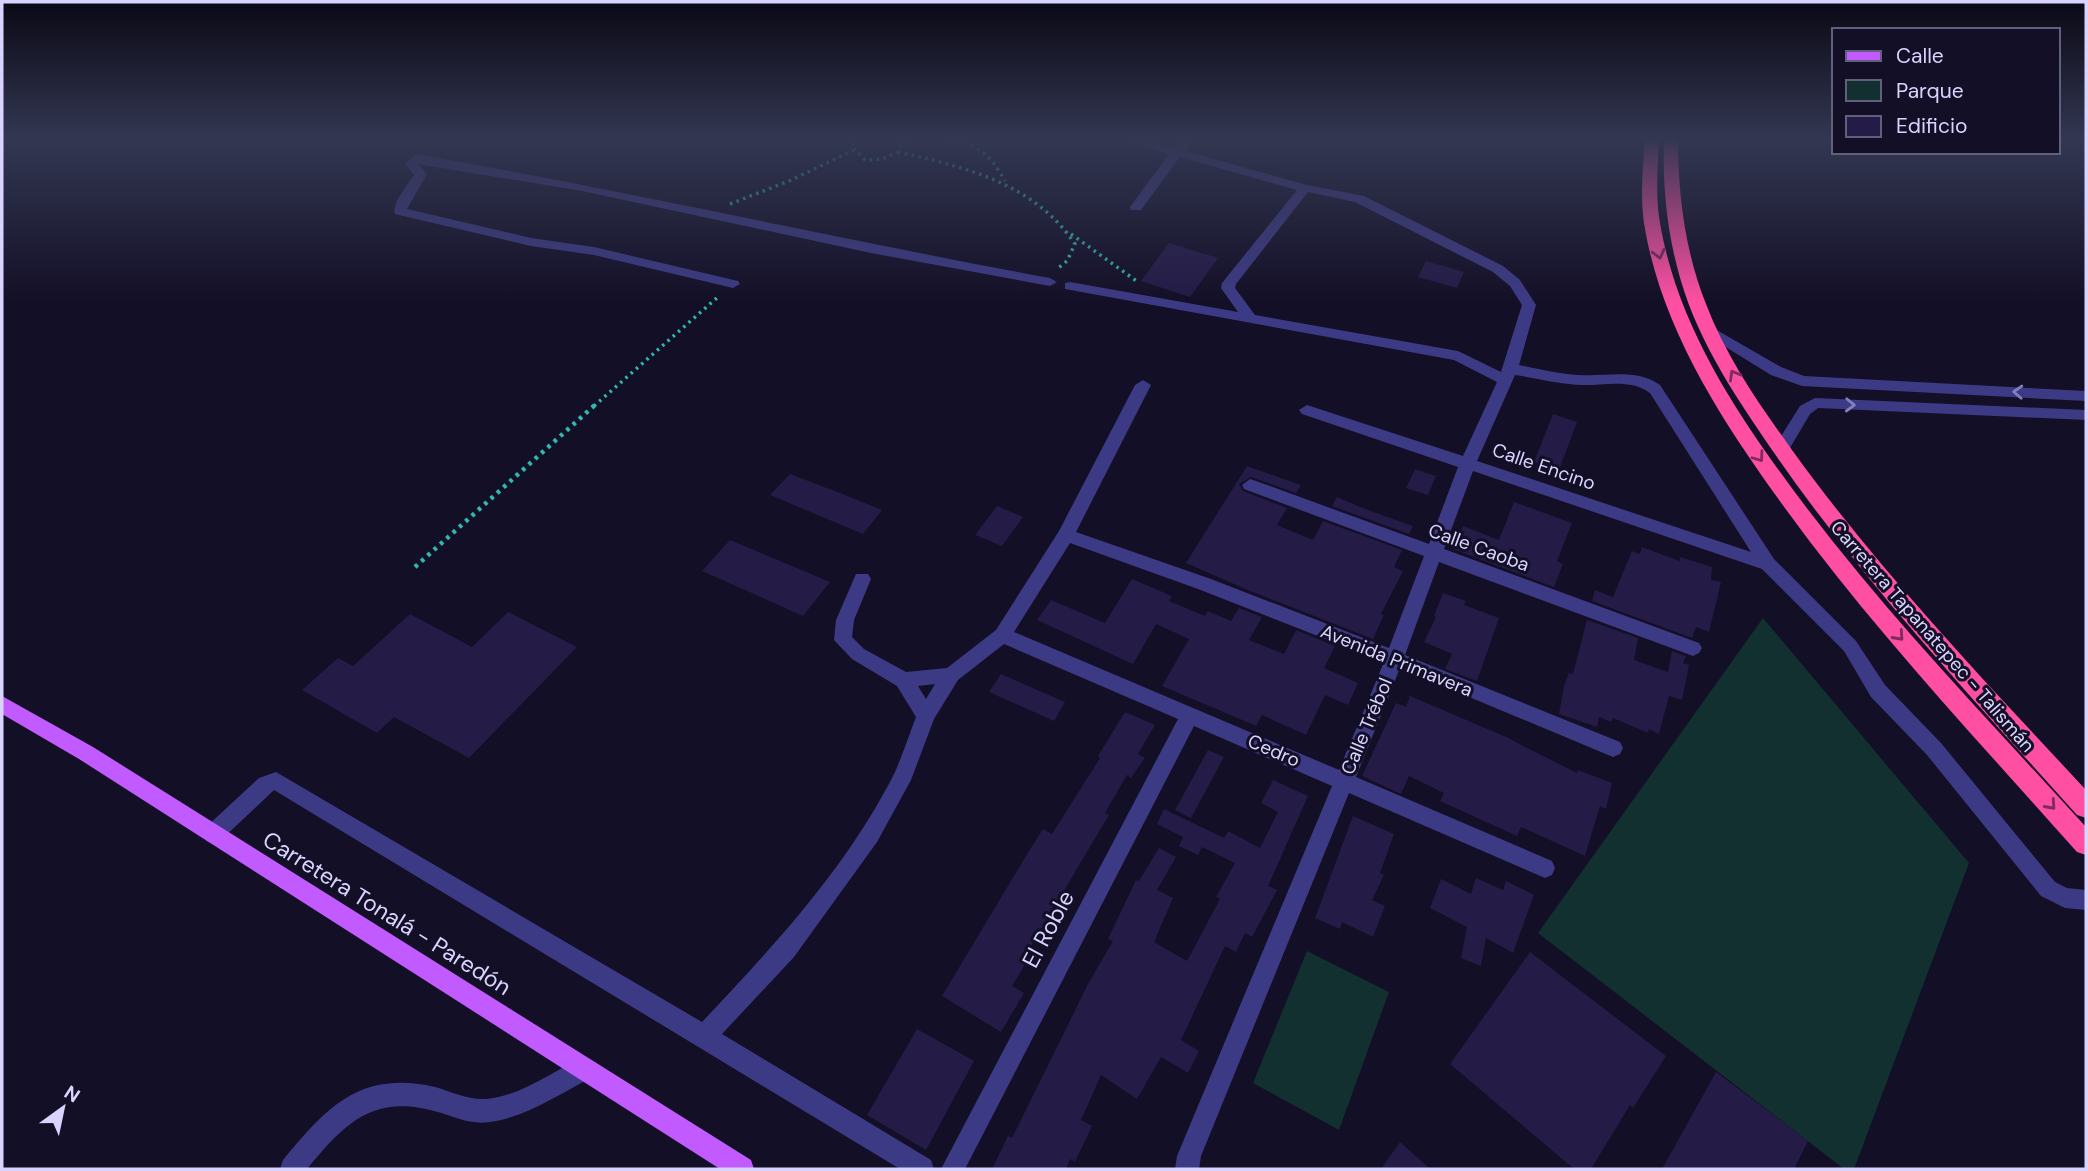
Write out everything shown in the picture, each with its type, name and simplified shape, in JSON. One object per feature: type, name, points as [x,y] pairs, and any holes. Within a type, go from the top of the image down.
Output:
[{"type":"highway","name":"Carretera Tapanatepec - Talismán","points":[[1650,193],[1653,232],[1664,276],[1708,379],[1737,428],[1851,582],[2086,844]]},
{"type":"highway","name":"Carretera Tapanatepec - Talismán","points":[[1672,193],[1672,205],[1694,294],[1708,330],[1745,395],[1781,449],[1810,491],[1909,613],[2086,807]]},
{"type":"main road","name":"Carretera Tonalá - Paredón","points":[[2,704],[86,753],[742,1169]]},
{"type":"street","points":[[408,193],[401,201],[400,211],[531,242],[594,251],[733,284]]},
{"type":"street","points":[[608,193],[1051,282]]},
{"type":"street","points":[[1136,207],[1147,193]]},
{"type":"street","points":[[1249,317],[1228,288],[1229,283],[1301,193]]},
{"type":"street","name":"Calle Trébol","points":[[1187,1169],[1194,1144],[1395,658],[1468,462],[1507,374],[1529,305],[1515,283],[1498,269],[1359,199],[1328,193]]},
{"type":"street","points":[[1070,286],[1458,356],[1507,374],[1579,380],[1633,379],[1647,383],[1655,389],[1768,564],[1850,646],[1878,691],[1934,749],[2048,889],[2066,898],[2086,900]]},
{"type":"street","points":[[1708,330],[1776,370],[1802,381],[2086,396]]},
{"type":"street","points":[[1802,381],[1815,403]]},
{"type":"street","points":[[704,1036],[786,949],[870,835],[904,774],[926,716],[951,675],[1002,635],[1066,535],[1143,385]]},
{"type":"street","points":[[1781,449],[1805,410],[1815,403],[2086,415]]},
{"type":"street","name":"Calle Encino","points":[[1307,410],[1768,564]]},
{"type":"street","name":"Calle Caoba","points":[[1250,485],[1693,648]]},
{"type":"street","name":"Avenida Primavera","points":[[1066,535],[1180,573],[1613,748]]},
{"type":"street","points":[[862,579],[845,620],[842,640],[858,654],[904,680],[926,716]]},
{"type":"street","name":"Cedro","points":[[1002,635],[1545,868]]},
{"type":"street","points":[[904,680],[951,675]]},
{"type":"street","name":"El Roble","points":[[953,1168],[1190,715]]},
{"type":"street","points":[[213,834],[266,784],[276,781],[922,1169]]},
{"type":"street","points":[[292,1169],[332,1120],[350,1106],[370,1097],[393,1095],[434,1099],[474,1112],[509,1106],[584,1069]]},
{"type":"path","points":[[704,214],[759,193]]},
{"type":"path","points":[[1021,193],[1106,261],[1172,303]]},
{"type":"path","points":[[1068,232],[1075,244],[1067,261],[1053,273],[1070,286]]},
{"type":"path","points":[[415,567],[498,496],[664,342],[733,284]]},
{"type":"green space","points":[[1763,618],[1969,863],[1854,1169],[1844,1169],[1538,933]]},
{"type":"green space","points":[[1307,951],[1389,992],[1339,1130],[1253,1083]]},
{"type":"building","points":[[1169,243],[1218,258],[1190,297],[1141,281]]},
{"type":"building","points":[[1426,261],[1464,272],[1457,288],[1418,277]]},
{"type":"building","points":[[1553,414],[1577,422],[1559,470],[1534,462]]},
{"type":"building","points":[[1247,466],[1301,485],[1296,493],[1251,477],[1239,484],[1243,491],[1287,508],[1277,525],[1313,540],[1323,521],[1402,550],[1394,567],[1403,571],[1381,614],[1384,615],[1373,639],[1186,563]]},
{"type":"building","points":[[1415,469],[1436,476],[1428,495],[1406,488]]},
{"type":"building","points":[[790,474],[882,510],[863,534],[770,495]]},
{"type":"building","points":[[1337,497],[1413,526],[1409,534],[1332,506]]},
{"type":"building","points":[[1514,502],[1572,523],[1557,561],[1563,564],[1554,587],[1453,549],[1463,526],[1499,540]]},
{"type":"building","points":[[997,506],[1023,517],[1002,546],[975,535]]},
{"type":"building","points":[[730,540],[830,582],[803,616],[702,571]]},
{"type":"building","points":[[1642,547],[1680,561],[1680,557],[1712,567],[1711,580],[1721,582],[1709,632],[1696,627],[1692,638],[1592,601],[1595,590],[1613,597],[1632,551],[1640,554]]},
{"type":"building","points":[[1132,579],[1172,596],[1169,601],[1205,616],[1208,611],[1231,621],[1239,608],[1262,617],[1249,640],[1284,654],[1296,630],[1335,646],[1324,668],[1358,683],[1348,705],[1325,695],[1306,735],[1262,715],[1256,726],[1162,686],[1189,639],[1156,624],[1133,664],[1037,620],[1051,600],[1105,623]]},
{"type":"building","points":[[1443,593],[1466,601],[1464,605],[1499,618],[1477,681],[1445,669],[1452,654],[1424,642],[1436,617],[1434,616]]},
{"type":"building","points":[[508,612],[577,647],[469,758],[394,717],[377,733],[302,690],[338,658],[353,666],[410,614],[472,647]]},
{"type":"building","points":[[1587,620],[1638,638],[1634,660],[1668,672],[1672,651],[1686,656],[1683,663],[1689,665],[1682,700],[1669,696],[1659,734],[1649,729],[1648,733],[1613,718],[1611,722],[1599,717],[1597,727],[1559,714],[1564,686],[1569,673],[1573,674]]},
{"type":"building","points":[[1001,674],[1065,702],[1054,721],[989,692]]},
{"type":"building","points":[[1410,696],[1506,737],[1577,773],[1578,770],[1612,783],[1606,809],[1600,806],[1585,856],[1521,827],[1517,836],[1440,801],[1444,793],[1409,776],[1401,794],[1362,776],[1396,703],[1406,707]]},
{"type":"building","points":[[1125,712],[1155,725],[1138,754],[1145,758],[1131,778],[1127,775],[1105,813],[1109,815],[1028,951],[1032,953],[1012,986],[1024,993],[1001,1032],[942,996],[1043,829],[1052,834],[1100,758],[1098,756]]},
{"type":"building","points":[[1208,750],[1224,757],[1191,818],[1175,810]]},
{"type":"building","points":[[1273,780],[1308,796],[1268,886],[1277,890],[1252,937],[1245,933],[1236,952],[1225,946],[1181,1040],[1199,1051],[1188,1073],[1161,1057],[1137,1099],[1101,1075],[1081,1120],[1092,1126],[1075,1162],[1070,1159],[1066,1169],[992,1169],[1008,1136],[1012,1138],[1088,984],[1113,941],[1108,939],[1136,880],[1139,881],[1159,848],[1176,857],[1157,890],[1173,898],[1154,942],[1187,961],[1220,899],[1216,897],[1235,863],[1202,847],[1198,855],[1179,846],[1183,837],[1157,824],[1164,809],[1224,838],[1228,831],[1260,848],[1278,812],[1261,803]]},
{"type":"building","points":[[1353,816],[1394,834],[1380,873],[1384,875],[1372,900],[1385,906],[1373,937],[1342,922],[1340,929],[1315,918]]},
{"type":"building","points":[[1476,878],[1503,890],[1506,881],[1534,895],[1513,953],[1486,938],[1481,966],[1461,958],[1467,927],[1430,908],[1441,879],[1471,894]]},
{"type":"building","points":[[1530,952],[1666,1056],[1633,1108],[1630,1105],[1591,1169],[1574,1169],[1450,1064]]},
{"type":"building","points":[[917,1029],[974,1061],[926,1150],[867,1115]]},
{"type":"building","points":[[1716,1072],[1808,1141],[1794,1169],[1662,1169]]},
{"type":"building","points":[[1400,1142],[1430,1169],[1381,1169]]}]
